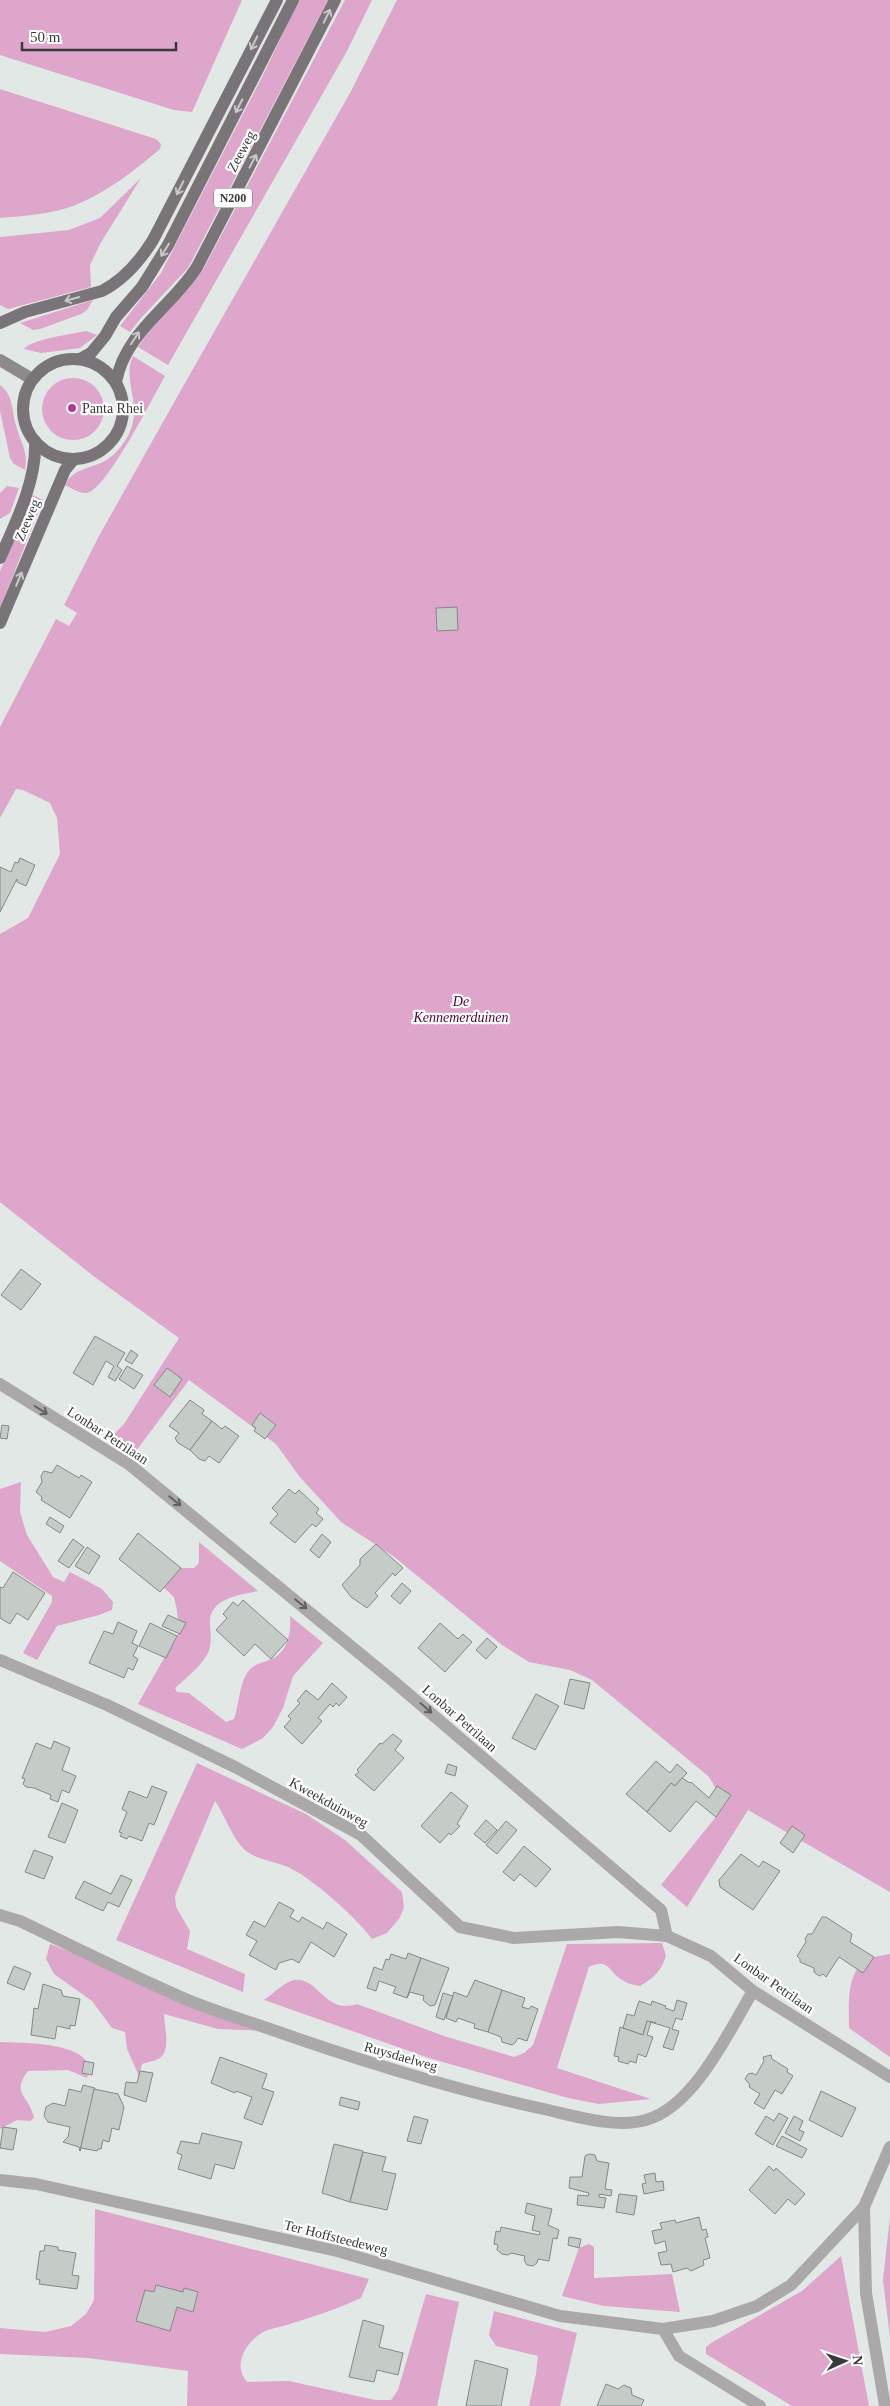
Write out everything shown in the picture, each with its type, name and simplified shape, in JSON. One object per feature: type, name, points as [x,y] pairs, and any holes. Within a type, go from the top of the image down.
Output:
[{"type":"main road","points":[[0,323],[25,312],[102,290],[113,285],[140,260],[153,240],[277,0]]},
{"type":"main road","name":"Zeeweg","points":[[80,359],[91,353],[105,336],[116,317],[142,287],[168,245],[293,0]]},
{"type":"main road","name":"Zeeweg","points":[[116,382],[119,368],[143,327],[185,286],[197,267],[335,0]]},
{"type":"main road","points":[[80,359],[100,366],[116,382],[123,407],[120,428],[110,443],[90,456],[74,459],[55,456],[35,441],[28,431],[24,416],[24,398],[32,379],[40,371],[58,361],[80,359]]},
{"type":"main road","points":[[0,360],[32,379]]},
{"type":"main road","name":"Zeeweg","points":[[0,558],[31,480],[36,460],[35,441]]},
{"type":"main road","name":"Zeeweg","points":[[0,623],[65,470],[74,459]]},
{"type":"street","name":"Lonbar Petrilaan","points":[[0,1384],[130,1465],[392,1680],[661,1910],[667,1936],[711,1956],[754,1991],[890,2077]]},
{"type":"street","name":"Kweekduinweg","points":[[0,1660],[107,1705],[210,1755],[361,1835],[460,1927],[514,1938],[618,1932],[667,1936]]},
{"type":"street","name":"Ruysdaelweg","points":[[0,1915],[20,1921],[185,1999],[377,2065],[508,2101],[591,2119],[625,2123],[666,2112],[685,2096],[714,2056],[754,1991]]},
{"type":"street","name":"Ter Hoffsteedeweg","points":[[0,2180],[36,2184],[337,2251],[560,2316],[664,2329],[713,2321],[757,2306],[791,2285],[864,2207],[890,2147]]},
{"type":"street","name":"Ter Hoffsteedeweg","points":[[864,2207],[866,2293],[885,2406]]},
{"type":"street","points":[[664,2329],[679,2356],[760,2406]]},
{"type":"green space","points":[[0,0],[242,0],[192,112],[174,110],[0,55]]},
{"type":"green space","points":[[299,0],[328,0],[188,268],[130,332],[120,326],[161,273],[262,77]]},
{"type":"green space","points":[[345,0],[372,0],[347,51],[168,365],[138,347],[204,268]]},
{"type":"green space","name":"De Kennemerduinen","points":[[397,0],[890,0],[890,1892],[748,1810],[687,1907],[661,1885],[719,1813],[717,1793],[708,1776],[592,1680],[570,1670],[529,1662],[502,1645],[393,1556],[341,1522],[299,1476],[276,1444],[189,1380],[133,1455],[110,1438],[124,1424],[179,1338],[96,1278],[0,1202],[0,934],[28,918],[60,854],[57,818],[50,803],[23,790],[16,789],[0,818],[0,727],[56,619],[69,626],[77,613],[64,605],[99,536],[350,93]]},
{"type":"green space","points":[[0,89],[156,139],[161,144],[160,149],[130,173],[85,201],[46,213],[0,218]]},
{"type":"green space","points":[[141,178],[100,244],[90,265],[91,287],[8,309],[0,305],[0,237],[69,230],[100,218]]},
{"type":"green space","points":[[93,300],[87,310],[81,314],[40,329],[33,330],[20,323]]},
{"type":"green space","points":[[86,331],[97,335],[80,348],[41,353],[24,349],[35,342]]},
{"type":"green space","points":[[133,356],[165,376],[129,441],[106,476],[96,488],[87,493],[81,493],[65,485],[68,480],[81,470],[111,457],[129,434],[134,412],[129,375]]},
{"type":"green space","points":[[67,378],[79,378],[95,387],[102,397],[104,409],[102,421],[95,431],[79,440],[67,440],[56,435],[47,426],[42,415],[42,403],[47,392],[56,383]]},
{"type":"green space","points":[[0,385],[5,389],[11,403],[25,452],[25,470],[14,464],[10,458],[0,411]]},
{"type":"green space","points":[[7,486],[19,488],[10,513],[0,519],[0,493]]},
{"type":"green space","points":[[33,495],[43,500],[0,608],[0,571]]},
{"type":"green space","points":[[21,1482],[20,1512],[27,1535],[53,1577],[64,1582],[70,1572],[102,1589],[113,1602],[112,1610],[57,1626],[37,1660],[23,1653],[52,1602],[52,1596],[0,1561],[0,1489]]},
{"type":"green space","points":[[199,1542],[258,1591],[226,1599],[214,1609],[211,1616],[209,1652],[196,1669],[175,1688],[177,1692],[189,1693],[226,1722],[234,1719],[242,1684],[249,1670],[274,1658],[283,1650],[288,1639],[290,1616],[323,1643],[293,1676],[283,1708],[273,1727],[263,1738],[242,1749],[138,1704],[179,1632],[174,1597],[163,1587],[177,1568],[194,1568],[199,1563]]},
{"type":"green space","points":[[197,1763],[306,1814],[345,1840],[402,1892],[404,1908],[399,1919],[387,1933],[372,1939],[345,1909],[298,1872],[260,1858],[245,1850],[237,1840],[215,1801],[175,1896],[176,1907],[190,1931],[187,1949],[245,1974],[243,1992],[116,1940]]},
{"type":"green space","points":[[662,1943],[666,1956],[662,1966],[653,1977],[640,1986],[619,1978],[605,1965],[596,1964],[589,1967],[557,2068],[651,2099],[599,2104],[568,2098],[429,2058],[264,2000],[286,1983],[302,1980],[337,2004],[346,2006],[357,2004],[444,2036],[514,2057],[524,2053],[533,2045],[567,1944]]},
{"type":"green space","points":[[50,1944],[270,2031],[218,2029],[164,2014],[166,2048],[164,2053],[157,2059],[142,2064],[139,2076],[127,2049],[125,2032],[112,2028],[92,2001],[54,1974],[46,1959]]},
{"type":"green space","points":[[890,1954],[890,2057],[849,2028],[849,1999],[853,1979],[863,1963],[871,1958]]},
{"type":"green space","points":[[0,2042],[56,2046],[71,2051],[82,2057],[88,2066],[87,2078],[68,2070],[28,2071],[23,2079],[21,2090],[34,2118],[30,2121],[17,2120],[0,2129]]},
{"type":"green space","points":[[95,2209],[369,2279],[361,2298],[319,2315],[267,2330],[254,2339],[242,2356],[241,2369],[247,2382],[289,2381],[375,2400],[391,2400],[398,2390],[426,2294],[459,2302],[437,2406],[187,2406],[188,2371],[88,2358],[0,2354],[0,2328],[45,2332],[71,2326],[86,2314],[94,2300]]},
{"type":"green space","points":[[890,2217],[890,2337],[883,2280]]},
{"type":"green space","points":[[589,2244],[594,2247],[594,2278],[672,2274],[680,2312],[604,2306],[562,2296],[579,2248]]},
{"type":"green space","points":[[841,2256],[869,2406],[792,2406],[706,2354],[706,2347],[711,2343],[802,2291]]},
{"type":"green space","points":[[494,2311],[577,2333],[560,2406],[529,2406],[538,2356],[496,2346],[489,2335]]},
{"type":"building","points":[[457,607],[458,630],[437,631],[436,608]]},
{"type":"building","points":[[20,858],[35,865],[26,886],[17,882],[17,879],[0,912],[0,867],[11,872],[15,862],[18,863]]},
{"type":"building","points":[[21,1269],[41,1284],[21,1310],[1,1295]]},
{"type":"building","points":[[95,1336],[125,1353],[117,1366],[122,1370],[115,1381],[108,1377],[114,1366],[106,1361],[93,1385],[73,1373]]},
{"type":"building","points":[[131,1350],[138,1355],[132,1364],[125,1360]]},
{"type":"building","points":[[127,1366],[143,1375],[134,1389],[119,1379]]},
{"type":"building","points":[[167,1368],[182,1379],[170,1397],[154,1385]]},
{"type":"building","points":[[190,1400],[204,1410],[202,1414],[212,1421],[190,1450],[178,1443],[175,1438],[179,1433],[169,1426]]},
{"type":"building","points":[[260,1413],[276,1425],[265,1439],[254,1431],[256,1428],[252,1425]]},
{"type":"building","points":[[212,1421],[222,1429],[225,1426],[239,1436],[219,1463],[209,1456],[205,1461],[199,1459],[190,1450]]},
{"type":"building","points":[[2,1425],[9,1426],[7,1439],[0,1438]]},
{"type":"building","points":[[57,1465],[79,1478],[81,1475],[92,1482],[70,1518],[41,1500],[42,1497],[36,1492],[42,1482],[41,1476],[44,1471],[52,1473]]},
{"type":"building","points":[[289,1489],[295,1494],[299,1490],[319,1509],[316,1513],[323,1519],[316,1527],[312,1524],[295,1543],[270,1523],[278,1514],[272,1508]]},
{"type":"building","points":[[50,1517],[64,1526],[60,1533],[46,1524]]},
{"type":"building","points":[[138,1533],[181,1568],[160,1592],[119,1559]]},
{"type":"building","points":[[322,1534],[331,1542],[319,1558],[310,1550]]},
{"type":"building","points":[[73,1539],[84,1547],[69,1568],[58,1561]]},
{"type":"building","points":[[376,1544],[403,1568],[395,1576],[393,1573],[375,1593],[378,1596],[367,1608],[351,1597],[342,1585],[360,1565],[360,1559]]},
{"type":"building","points":[[87,1547],[100,1556],[89,1574],[75,1566]]},
{"type":"building","points":[[13,1572],[45,1593],[28,1620],[17,1613],[10,1624],[0,1618],[0,1587],[3,1588]]},
{"type":"building","points":[[402,1583],[411,1591],[400,1604],[391,1596]]},
{"type":"building","points":[[243,1600],[288,1640],[271,1659],[255,1644],[244,1656],[216,1630],[227,1618],[223,1614],[233,1602],[238,1606]]},
{"type":"building","points":[[168,1615],[186,1623],[180,1634],[162,1626]]},
{"type":"building","points":[[118,1622],[137,1631],[132,1643],[138,1646],[133,1656],[138,1659],[133,1670],[128,1668],[124,1678],[89,1663],[104,1631],[113,1634]]},
{"type":"building","points":[[150,1623],[177,1636],[166,1658],[139,1646]]},
{"type":"building","points":[[440,1623],[458,1639],[463,1634],[472,1642],[445,1672],[418,1648]]},
{"type":"building","points":[[487,1638],[497,1647],[486,1659],[476,1650]]},
{"type":"building","points":[[570,1679],[590,1683],[584,1709],[564,1704]]},
{"type":"building","points":[[332,1683],[347,1697],[339,1706],[336,1703],[333,1707],[330,1704],[318,1718],[322,1721],[302,1744],[284,1727],[291,1719],[288,1716],[300,1703],[297,1701],[306,1690],[318,1700]]},
{"type":"building","points":[[536,1694],[559,1706],[535,1750],[512,1738]]},
{"type":"building","points":[[393,1734],[402,1741],[395,1750],[404,1758],[374,1791],[355,1775],[359,1772],[357,1770],[380,1743],[382,1744]]},
{"type":"building","points":[[54,1741],[70,1748],[62,1770],[76,1776],[69,1793],[62,1790],[58,1802],[50,1799],[51,1795],[26,1787],[23,1784],[25,1779],[22,1778],[36,1743],[51,1749]]},
{"type":"building","points":[[656,1761],[670,1773],[677,1764],[687,1773],[675,1786],[671,1783],[647,1812],[626,1794]]},
{"type":"building","points":[[448,1764],[457,1767],[455,1776],[445,1773]]},
{"type":"building","points":[[682,1778],[691,1782],[709,1798],[717,1786],[731,1795],[716,1817],[696,1801],[670,1832],[647,1812],[671,1783],[675,1786]]},
{"type":"building","points":[[152,1786],[167,1792],[154,1825],[149,1823],[142,1841],[129,1836],[127,1839],[120,1836],[122,1833],[119,1832],[127,1812],[122,1809],[129,1791],[147,1798]]},
{"type":"building","points":[[451,1792],[468,1806],[457,1824],[460,1826],[451,1835],[449,1833],[440,1843],[421,1826]]},
{"type":"building","points":[[62,1803],[78,1810],[65,1843],[48,1837]]},
{"type":"building","points":[[486,1820],[497,1830],[485,1843],[474,1834]]},
{"type":"building","points":[[506,1821],[517,1830],[497,1854],[486,1845]]},
{"type":"building","points":[[792,1826],[805,1835],[793,1853],[780,1843]]},
{"type":"building","points":[[524,1846],[551,1869],[536,1887],[520,1874],[514,1881],[503,1872]]},
{"type":"building","points":[[34,1850],[53,1857],[44,1879],[25,1872]]},
{"type":"building","points":[[741,1854],[759,1867],[763,1861],[780,1871],[753,1910],[720,1887],[719,1880]]},
{"type":"building","points":[[121,1875],[132,1880],[119,1907],[108,1902],[103,1911],[75,1898],[84,1881],[111,1894]]},
{"type":"building","points":[[279,1902],[294,1910],[290,1917],[299,1922],[302,1917],[323,1929],[327,1922],[347,1934],[334,1957],[311,1942],[299,1963],[292,1959],[279,1963],[276,1970],[249,1955],[257,1941],[246,1935],[254,1921],[265,1927]]},
{"type":"building","points":[[822,1917],[826,1917],[852,1934],[850,1942],[874,1957],[863,1973],[839,1957],[826,1977],[823,1974],[819,1976],[814,1972],[814,1968],[800,1962],[797,1956],[806,1942],[805,1939],[808,1934],[812,1934]]},
{"type":"building","points":[[408,1953],[421,1958],[407,1998],[393,1993],[396,1987],[379,1981],[376,1991],[367,1988],[374,1967],[382,1970],[386,1959],[389,1960],[391,1954],[406,1959]]},
{"type":"building","points":[[421,1958],[449,1968],[435,2005],[430,2006],[423,2000],[424,1996],[410,1992],[407,1998]]},
{"type":"building","points":[[14,1966],[31,1973],[24,1990],[7,1983]]},
{"type":"building","points":[[475,1980],[502,1990],[488,2032],[474,2028],[475,2024],[458,2018],[456,2022],[446,2018],[454,1992],[467,1997]]},
{"type":"building","points":[[43,1984],[61,1990],[63,1996],[80,1999],[75,2026],[70,2025],[70,2029],[57,2026],[55,2039],[31,2035],[34,2008],[38,2009]]},
{"type":"building","points":[[502,1990],[525,1998],[522,2007],[529,2009],[531,2006],[538,2009],[527,2041],[518,2038],[512,2045],[502,2042],[501,2037],[488,2032]]},
{"type":"building","points":[[443,1993],[453,1996],[444,2020],[436,2017]]},
{"type":"building","points":[[677,2000],[687,2003],[682,2020],[676,2018],[672,2029],[679,2031],[673,2050],[663,2047],[670,2028],[647,2021],[643,2035],[623,2028],[627,2014],[634,2016],[639,2001],[651,2005],[652,2001],[674,2011]]},
{"type":"building","points":[[647,2021],[656,2023],[651,2022],[647,2035],[653,2037],[646,2057],[638,2054],[636,2063],[630,2061],[628,2064],[618,2061],[619,2057],[614,2056],[620,2027],[643,2035]]},
{"type":"building","points":[[771,2055],[772,2059],[788,2069],[787,2072],[793,2076],[782,2094],[775,2090],[764,2109],[754,2103],[760,2094],[749,2087],[750,2085],[745,2079],[748,2074],[756,2075],[764,2061],[763,2057]]},
{"type":"building","points":[[220,2057],[267,2074],[262,2088],[274,2092],[262,2125],[244,2118],[252,2097],[236,2091],[235,2093],[211,2083]]},
{"type":"building","points":[[84,2061],[94,2063],[92,2075],[82,2073]]},
{"type":"building","points":[[140,2071],[153,2073],[146,2102],[124,2095],[126,2082],[137,2083]]},
{"type":"building","points":[[83,2085],[95,2088],[80,2151],[79,2147],[63,2142],[68,2137],[70,2127],[48,2122],[44,2116],[46,2107],[53,2103],[65,2106],[69,2089],[81,2092]]},
{"type":"building","points":[[94,2089],[118,2094],[124,2107],[119,2130],[112,2128],[109,2142],[103,2140],[101,2149],[97,2151],[81,2148],[80,2151]]},
{"type":"building","points":[[821,2091],[856,2108],[842,2137],[809,2120]]},
{"type":"building","points":[[341,2097],[360,2102],[358,2110],[339,2105]]},
{"type":"building","points":[[779,2113],[788,2118],[773,2145],[755,2134],[766,2116],[774,2121]]},
{"type":"building","points":[[414,2116],[428,2120],[421,2144],[407,2141]]},
{"type":"building","points":[[794,2116],[803,2121],[799,2130],[804,2132],[800,2141],[785,2133]]},
{"type":"building","points":[[3,2127],[17,2129],[13,2150],[0,2148]]},
{"type":"building","points":[[202,2133],[242,2142],[234,2169],[215,2164],[211,2179],[178,2169],[182,2155],[177,2153],[181,2141],[199,2144]]},
{"type":"building","points":[[782,2136],[807,2149],[802,2158],[776,2146]]},
{"type":"building","points":[[334,2144],[363,2151],[350,2202],[322,2193]]},
{"type":"building","points":[[363,2152],[386,2157],[382,2171],[396,2174],[387,2210],[350,2202]]},
{"type":"building","points":[[589,2154],[595,2155],[597,2161],[609,2163],[605,2189],[612,2190],[611,2196],[599,2194],[599,2197],[606,2198],[604,2208],[577,2205],[578,2195],[588,2196],[589,2193],[569,2188],[570,2177],[582,2177],[585,2156]]},
{"type":"building","points":[[769,2166],[774,2171],[776,2168],[805,2194],[795,2205],[788,2199],[775,2214],[749,2190]]},
{"type":"building","points":[[655,2173],[656,2182],[663,2181],[664,2190],[644,2194],[642,2184],[646,2183],[644,2175]]},
{"type":"building","points":[[619,2194],[637,2196],[634,2215],[616,2212]]},
{"type":"building","points":[[527,2203],[552,2209],[548,2225],[559,2230],[557,2239],[553,2238],[549,2261],[538,2259],[537,2263],[533,2266],[527,2265],[524,2260],[525,2256],[511,2253],[508,2255],[502,2254],[497,2250],[498,2245],[494,2244],[496,2231],[500,2232],[501,2227],[539,2235],[540,2232],[532,2230],[535,2216],[525,2213]]},
{"type":"building","points":[[699,2217],[702,2230],[706,2229],[708,2237],[705,2238],[710,2258],[703,2260],[704,2265],[691,2271],[687,2268],[673,2272],[671,2264],[661,2265],[658,2253],[667,2251],[665,2241],[655,2244],[652,2231],[662,2229],[660,2223],[675,2220],[676,2223]]},
{"type":"building","points":[[569,2237],[581,2239],[579,2248],[568,2245]]},
{"type":"building","points":[[45,2245],[58,2247],[58,2250],[76,2253],[72,2275],[79,2276],[77,2289],[39,2284],[40,2280],[36,2279],[40,2251],[44,2251]]},
{"type":"building","points":[[156,2285],[183,2292],[184,2288],[198,2292],[193,2312],[177,2307],[170,2331],[136,2321],[145,2290],[154,2292]]},
{"type":"building","points":[[363,2320],[384,2326],[379,2347],[403,2353],[398,2375],[377,2370],[374,2382],[349,2377]]},
{"type":"building","points":[[475,2360],[508,2369],[501,2406],[466,2406]]},
{"type":"building","points":[[606,2384],[618,2389],[624,2385],[631,2388],[632,2395],[644,2400],[641,2406],[597,2406]]},
{"type":"place","name":"Panta Rhei","points":[[72,408]]}]
